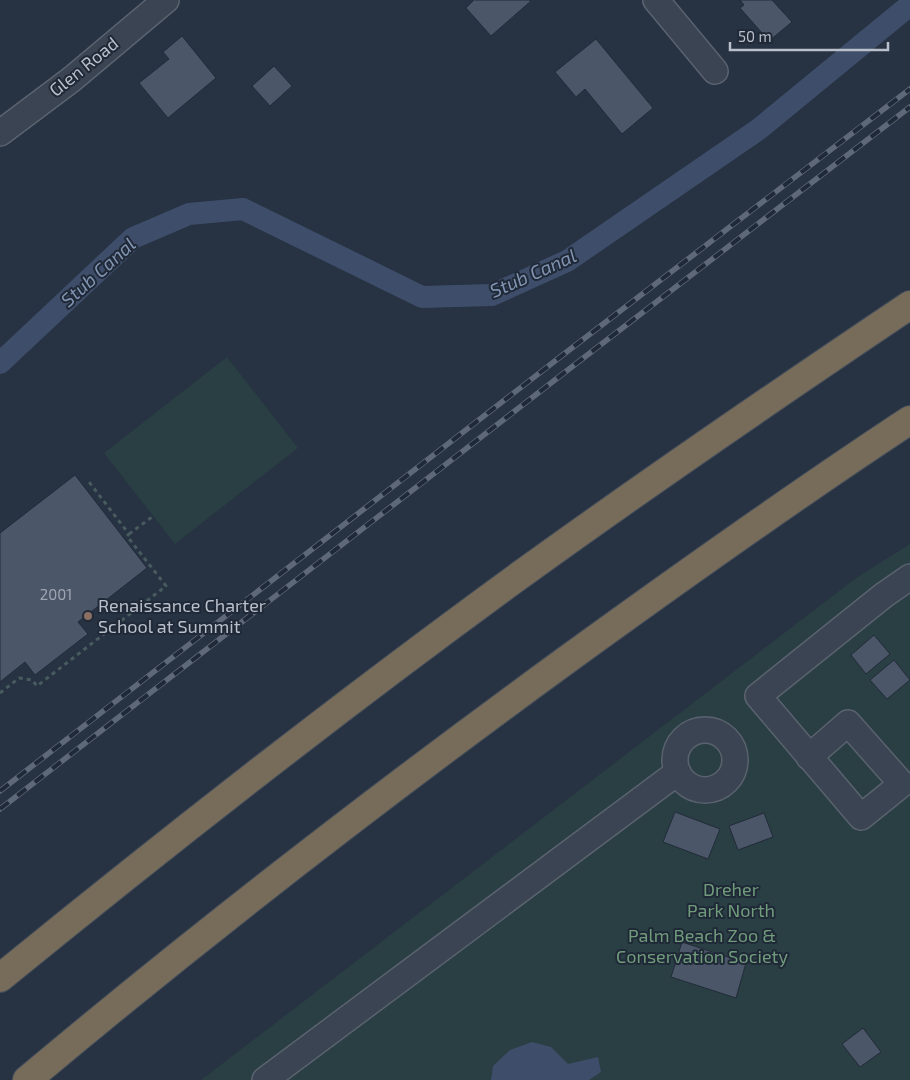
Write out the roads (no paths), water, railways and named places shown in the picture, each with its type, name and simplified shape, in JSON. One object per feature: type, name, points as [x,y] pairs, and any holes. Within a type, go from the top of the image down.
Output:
[{"type":"highway","points":[[0,978],[235,790],[481,604],[700,448],[910,306]]},
{"type":"highway","points":[[27,1080],[229,916],[464,735],[664,589],[910,420]]},
{"type":"street","name":"Glen Road","points":[[0,132],[72,79],[166,0]]},
{"type":"street","points":[[656,0],[715,71]]},
{"type":"street","points":[[809,757],[758,696],[884,595],[910,577]]},
{"type":"street","points":[[264,1080],[678,772]]},
{"type":"water","points":[[532,1042],[551,1047],[568,1064],[598,1057],[601,1072],[589,1080],[491,1080],[493,1066],[510,1050]]},
{"type":"waterway","name":"Stub Canal","points":[[0,363],[133,238],[189,214],[243,209],[422,297],[492,295],[567,261],[759,129],[910,5]]},
{"type":"railway","points":[[0,791],[564,354],[910,89]]},
{"type":"railway","points":[[0,809],[910,107]]},
{"type":"place","name":"Renaissance Charter School at Summit","points":[[88,616]]},
{"type":"park label","name":"Dreher Park North","points":[[731,900]]},
{"type":"park label","name":"Palm Beach Zoo & Conservation Society","points":[[702,946]]}]
